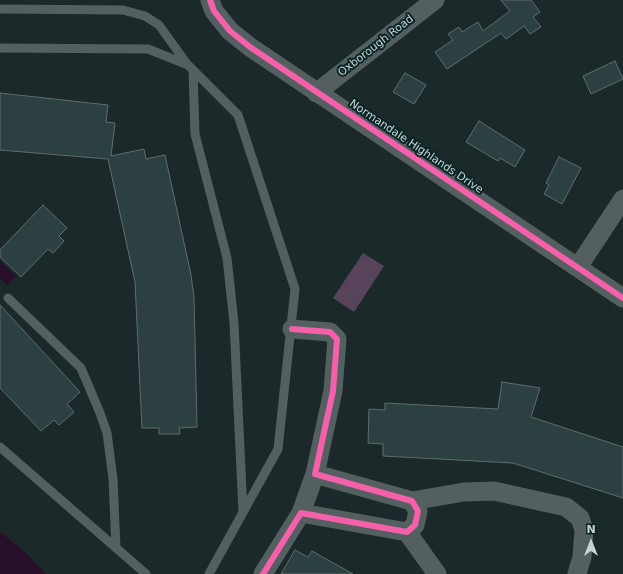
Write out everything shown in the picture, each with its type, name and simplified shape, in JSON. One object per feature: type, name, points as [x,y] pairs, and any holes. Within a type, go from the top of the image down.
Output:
[{"type":"street","name":"Normandale Highlands Drive","points":[[210,0],[214,11],[230,31],[250,47],[623,298]]},
{"type":"street","name":"Oxborough Road","points":[[316,92],[435,0]]},
{"type":"street","points":[[578,267],[623,199]]},
{"type":"street","points":[[263,574],[301,513],[315,474],[333,391],[338,339],[330,332],[292,329]]},
{"type":"street","points":[[315,474],[412,501],[464,492],[494,490],[566,507],[580,518],[584,530],[582,557],[577,574]]},
{"type":"street","points":[[407,532],[415,525],[418,511],[412,501]]},
{"type":"street","points":[[301,513],[407,532],[437,574]]},
{"type":"lane","points":[[0,9],[123,10],[145,16],[159,25],[190,68],[238,115],[295,289],[292,329],[278,449],[209,574]]},
{"type":"lane","points":[[0,48],[148,49],[190,68]]},
{"type":"lane","points":[[190,68],[195,134],[227,258],[234,323],[243,512]]},
{"type":"lane","points":[[8,298],[81,368],[100,413],[106,433],[113,479],[116,548]]},
{"type":"lane","points":[[0,447],[146,574]]},
{"type":"shaded area","points":[[363,253],[384,266],[354,312],[333,298]]},
{"type":"shaded area","points":[[0,261],[16,276],[7,285],[0,279]]},
{"type":"shaded area","points":[[0,532],[26,553],[46,574],[0,574]]},
{"type":"building","points":[[501,0],[531,0],[540,12],[533,17],[541,27],[530,34],[524,26],[506,39],[501,33],[447,69],[435,52],[453,40],[448,34],[459,27],[462,32],[478,22],[483,31],[510,11]]},
{"type":"building","points":[[615,61],[623,79],[591,94],[583,76]]},
{"type":"building","points":[[405,73],[426,85],[414,104],[393,92]]},
{"type":"building","points":[[0,93],[108,105],[106,122],[115,123],[111,156],[144,149],[146,159],[165,155],[191,275],[194,297],[197,427],[179,428],[180,434],[159,434],[159,428],[142,428],[135,282],[108,159],[0,150]]},
{"type":"building","points":[[479,121],[525,150],[515,167],[500,158],[498,161],[466,142]]},
{"type":"building","points":[[559,157],[581,168],[562,204],[544,194],[549,185],[546,183]]},
{"type":"building","points":[[43,205],[67,228],[59,236],[64,241],[53,253],[48,249],[21,277],[0,257],[0,250]]},
{"type":"building","points":[[0,305],[80,392],[67,404],[74,412],[59,425],[54,420],[41,431],[0,388]]},
{"type":"building","points":[[502,382],[540,388],[531,417],[623,447],[623,498],[513,463],[383,456],[383,444],[368,443],[369,409],[385,410],[385,403],[498,409]]},
{"type":"building","points":[[295,550],[308,557],[312,551],[353,574],[281,574]]},
{"type":"cycle path","points":[[210,0],[214,11],[230,31],[250,47],[623,298]]},
{"type":"cycle path","points":[[263,574],[301,513],[407,532],[415,525],[418,511],[412,501],[315,474],[333,391],[337,339],[330,332],[292,329]]}]
